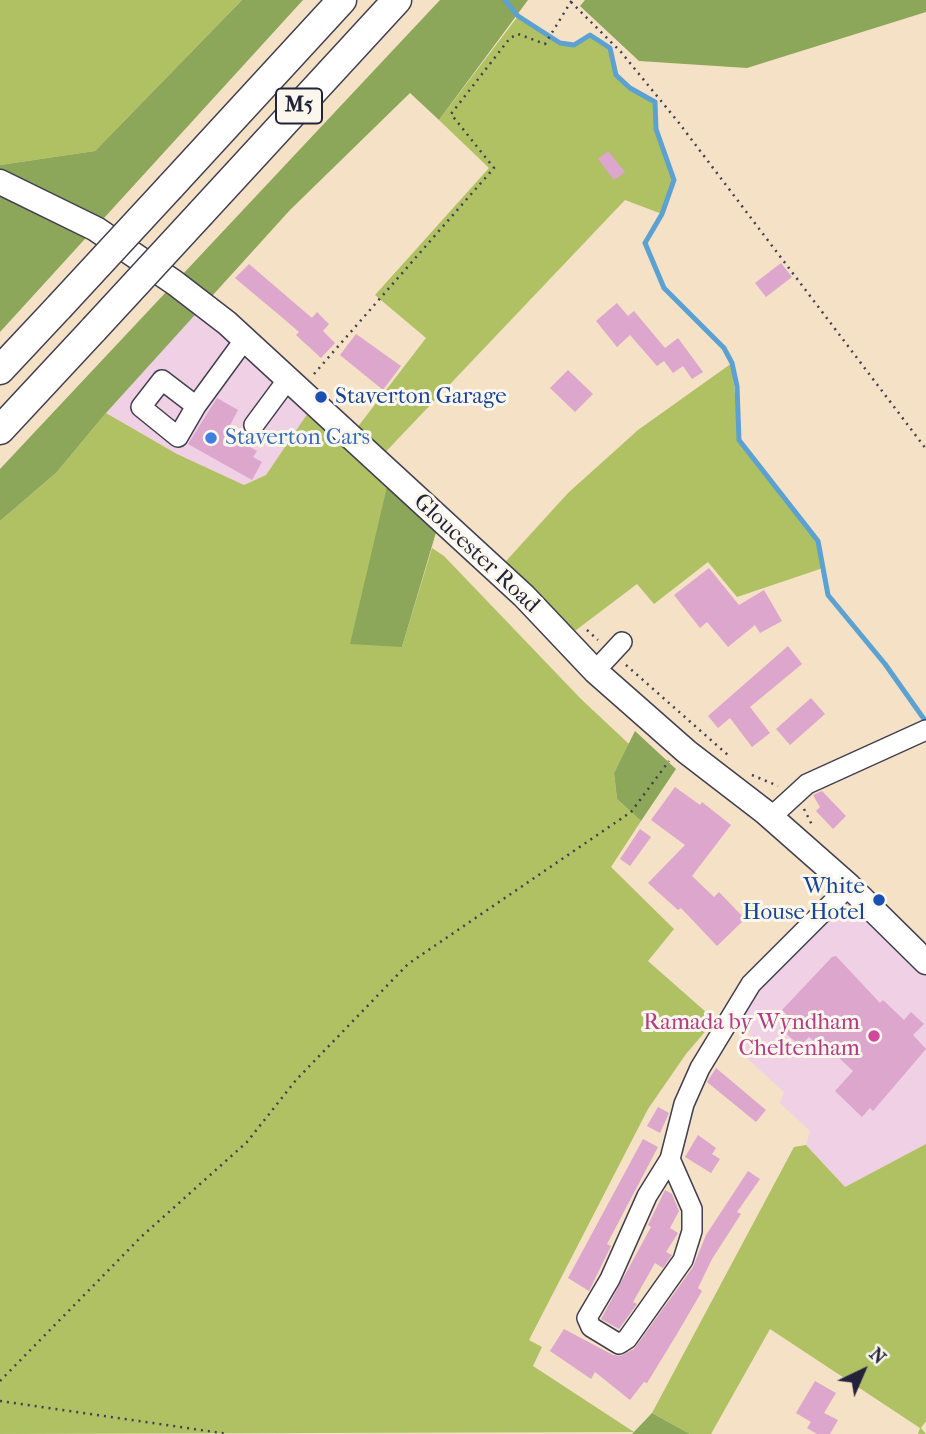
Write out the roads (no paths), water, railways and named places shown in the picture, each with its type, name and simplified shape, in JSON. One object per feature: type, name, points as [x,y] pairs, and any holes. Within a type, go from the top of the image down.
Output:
[{"type":"highway","name":"M5","points":[[0,370],[342,0]]},
{"type":"highway","name":"M5","points":[[0,430],[397,0]]},
{"type":"main road","name":"Gloucester Road","points":[[0,182],[96,229],[175,283],[245,340],[524,596],[595,671],[680,746],[771,817],[849,886],[926,962]]},
{"type":"street","points":[[195,406],[245,340]]},
{"type":"street","points":[[254,425],[294,384]]},
{"type":"street","points":[[595,671],[622,642]]},
{"type":"street","points":[[771,817],[807,784],[926,730]]},
{"type":"street","points":[[670,1159],[692,1209],[692,1231],[683,1260],[627,1339],[619,1344],[591,1327],[587,1318],[610,1279],[647,1196],[670,1159],[684,1104],[700,1068],[751,984],[849,886]]},
{"type":"waterway","points":[[505,0],[518,16],[560,43],[574,45],[590,35],[610,48],[616,75],[630,88],[655,102],[656,129],[674,180],[662,214],[645,243],[664,288],[724,348],[732,363],[737,386],[739,440],[818,541],[828,595],[885,664],[924,719]]},
{"type":"place","name":"Staverton Garage","points":[[321,397]]},
{"type":"place","name":"Staverton Cars","points":[[211,438]]},
{"type":"place","name":"White House Hotel","points":[[879,900]]},
{"type":"place","name":"Ramada by Wyndham Cheltenham","points":[[874,1036]]}]
